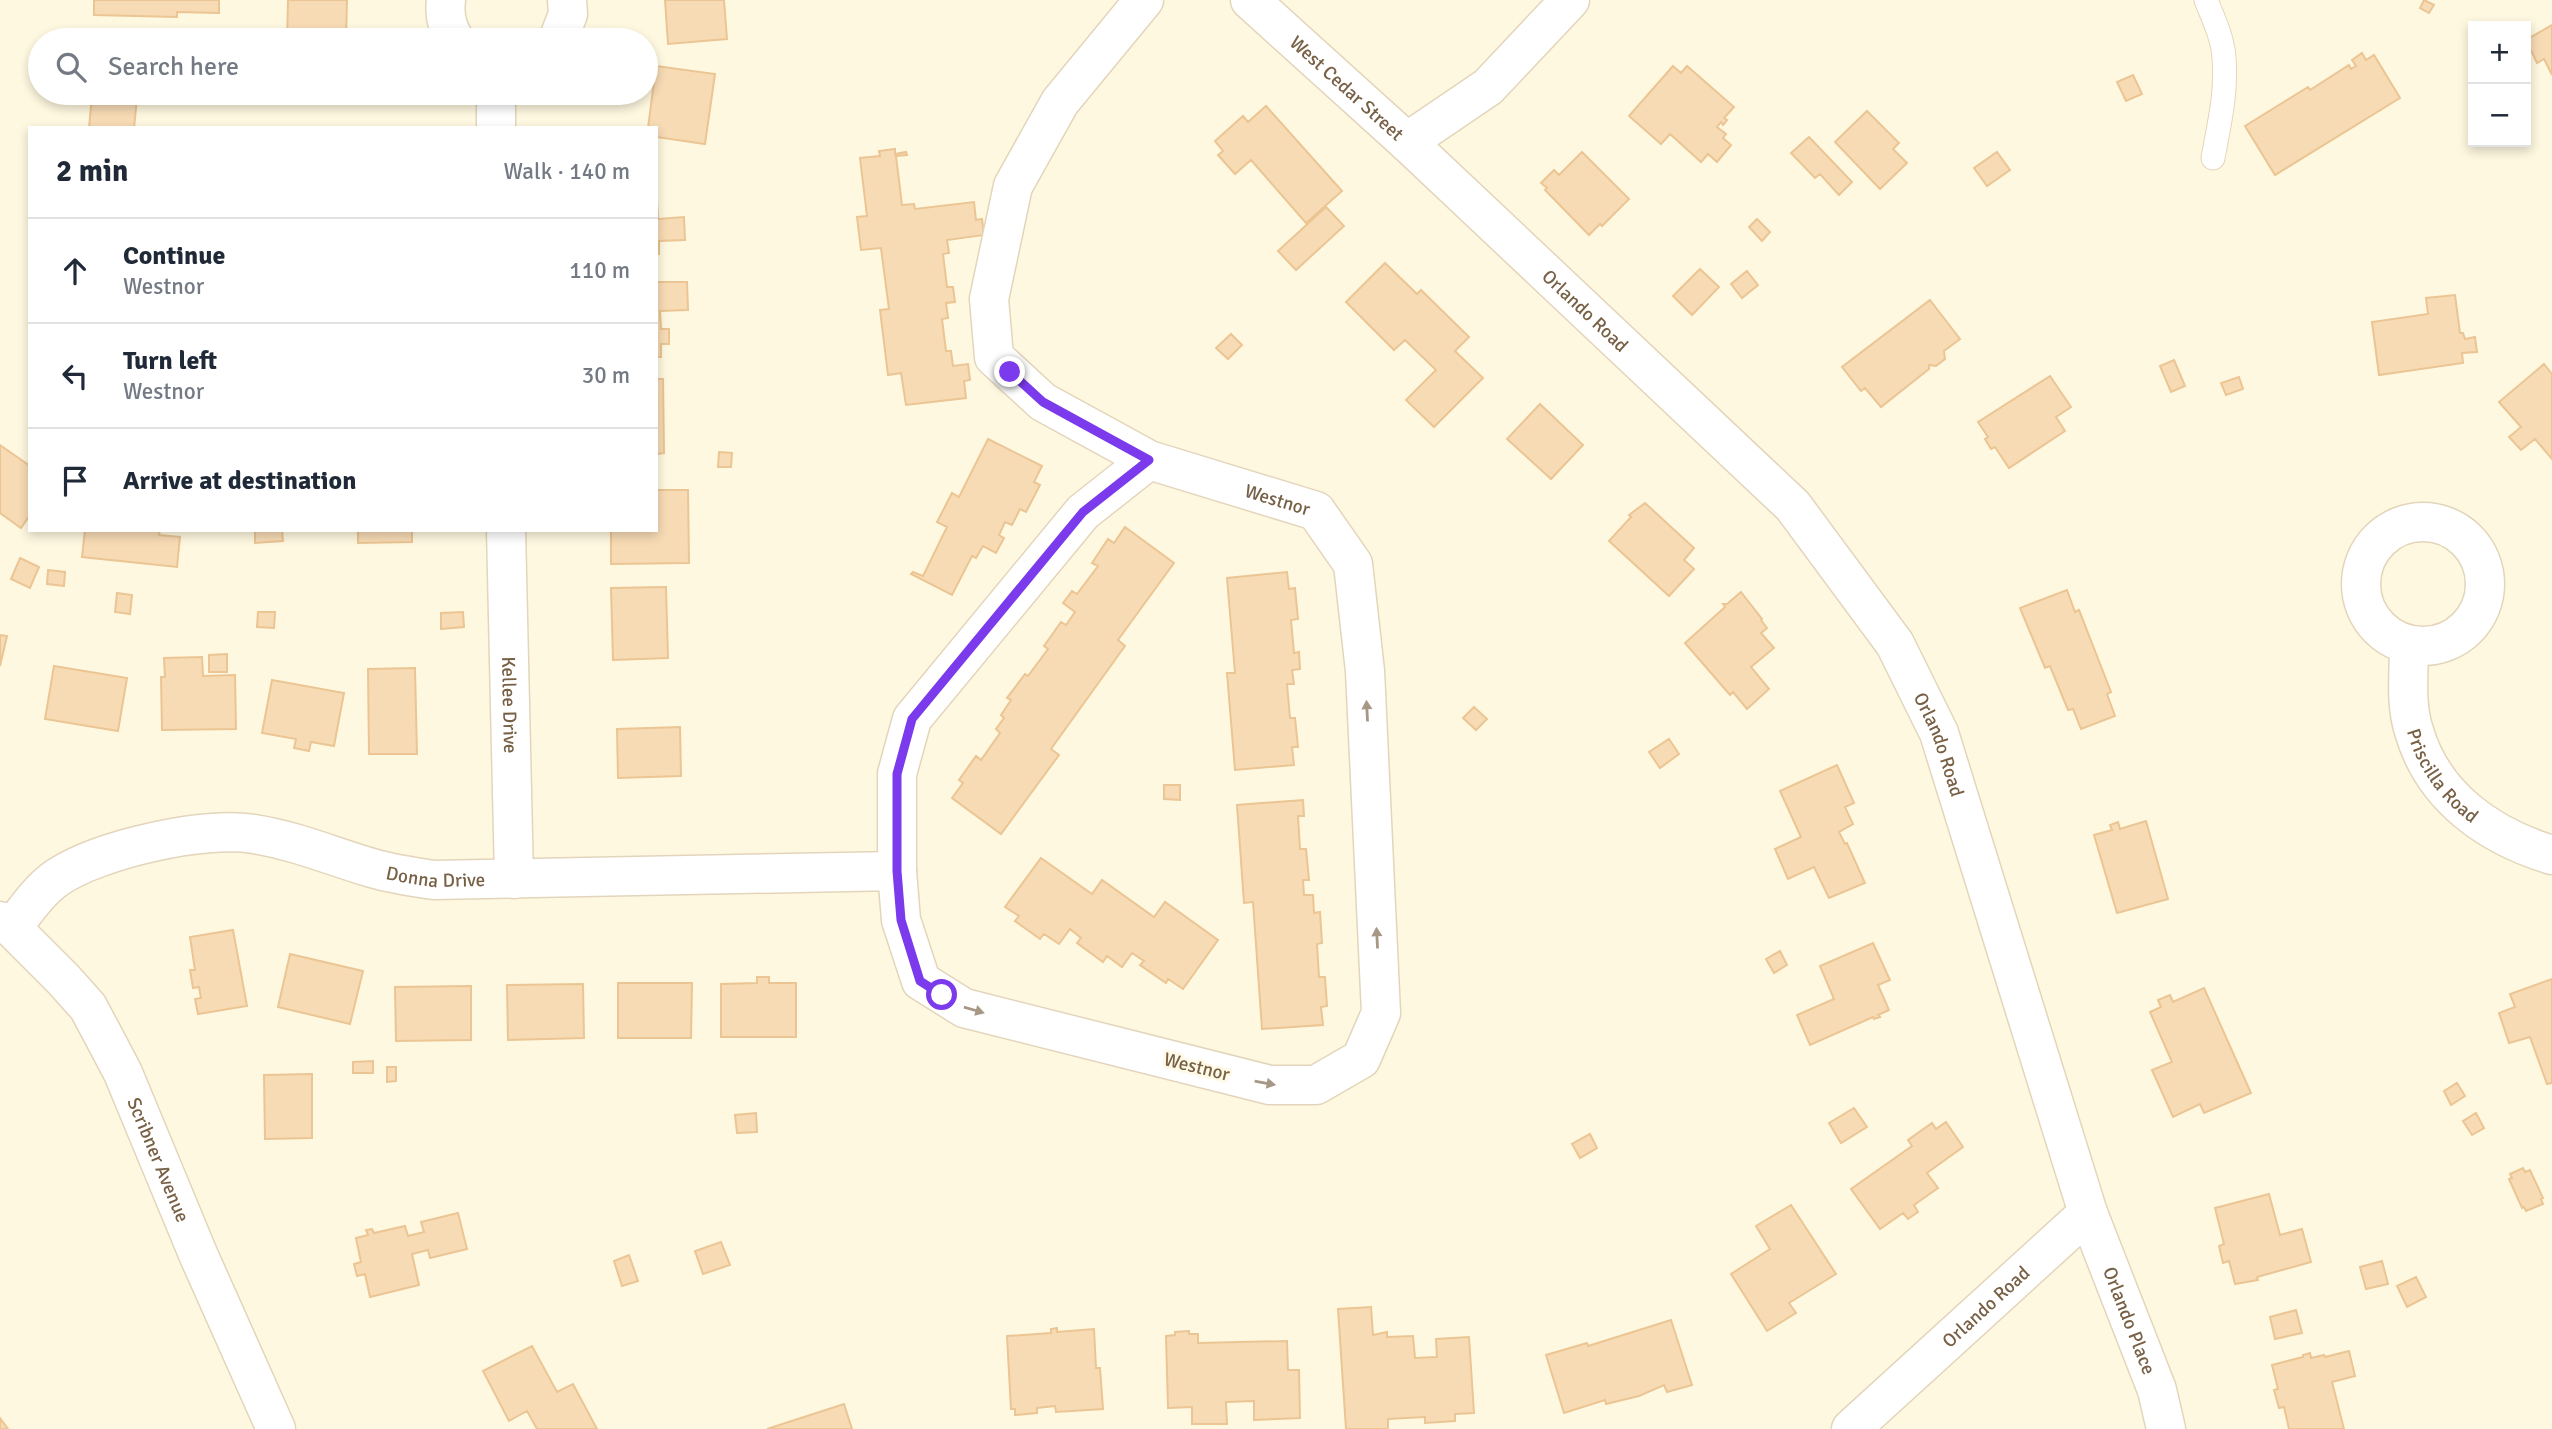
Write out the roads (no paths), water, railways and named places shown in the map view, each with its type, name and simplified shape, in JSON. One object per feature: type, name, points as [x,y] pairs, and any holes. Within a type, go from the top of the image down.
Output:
[{"type":"street","points":[[446,0],[444,12],[448,28]]},
{"type":"street","points":[[564,28],[568,14],[567,0]]},
{"type":"street","name":"Westnor","points":[[1144,0],[1060,102],[1013,186],[989,299],[994,357],[1043,402],[1149,460],[1316,511],[1353,564],[1365,671],[1381,1013],[1362,1059],[1316,1085],[1270,1085],[964,1008],[920,981],[901,920],[897,871],[897,774],[912,719],[1083,512],[1149,460]]},
{"type":"street","name":"West Cedar Street","points":[[1250,0],[1407,142],[1488,87],[1570,0]]},
{"type":"street","points":[[496,105],[496,126]]},
{"type":"street","name":"Orlando Road","points":[[1407,142],[1793,506],[1895,643],[1939,733],[2088,1213],[1851,1429]]},
{"type":"street","name":"Kellee Drive","points":[[506,532],[514,879]]},
{"type":"street","name":"Priscilla Road","points":[[2409,645],[2409,702],[2414,732],[2434,775],[2461,807],[2496,833],[2552,855]]},
{"type":"street","name":"Donna Drive","points":[[6,925],[58,877],[86,863],[174,838],[216,833],[251,834],[285,840],[370,867],[434,880],[897,871]]},
{"type":"street","name":"Scribner Avenue","points":[[6,925],[88,1007],[103,1035],[123,1073],[198,1254],[276,1429]]},
{"type":"street","name":"Orlando Place","points":[[2088,1213],[2157,1390],[2166,1429]]},
{"type":"lane","points":[[2206,0],[2224,56],[2224,92],[2213,158]]}]
